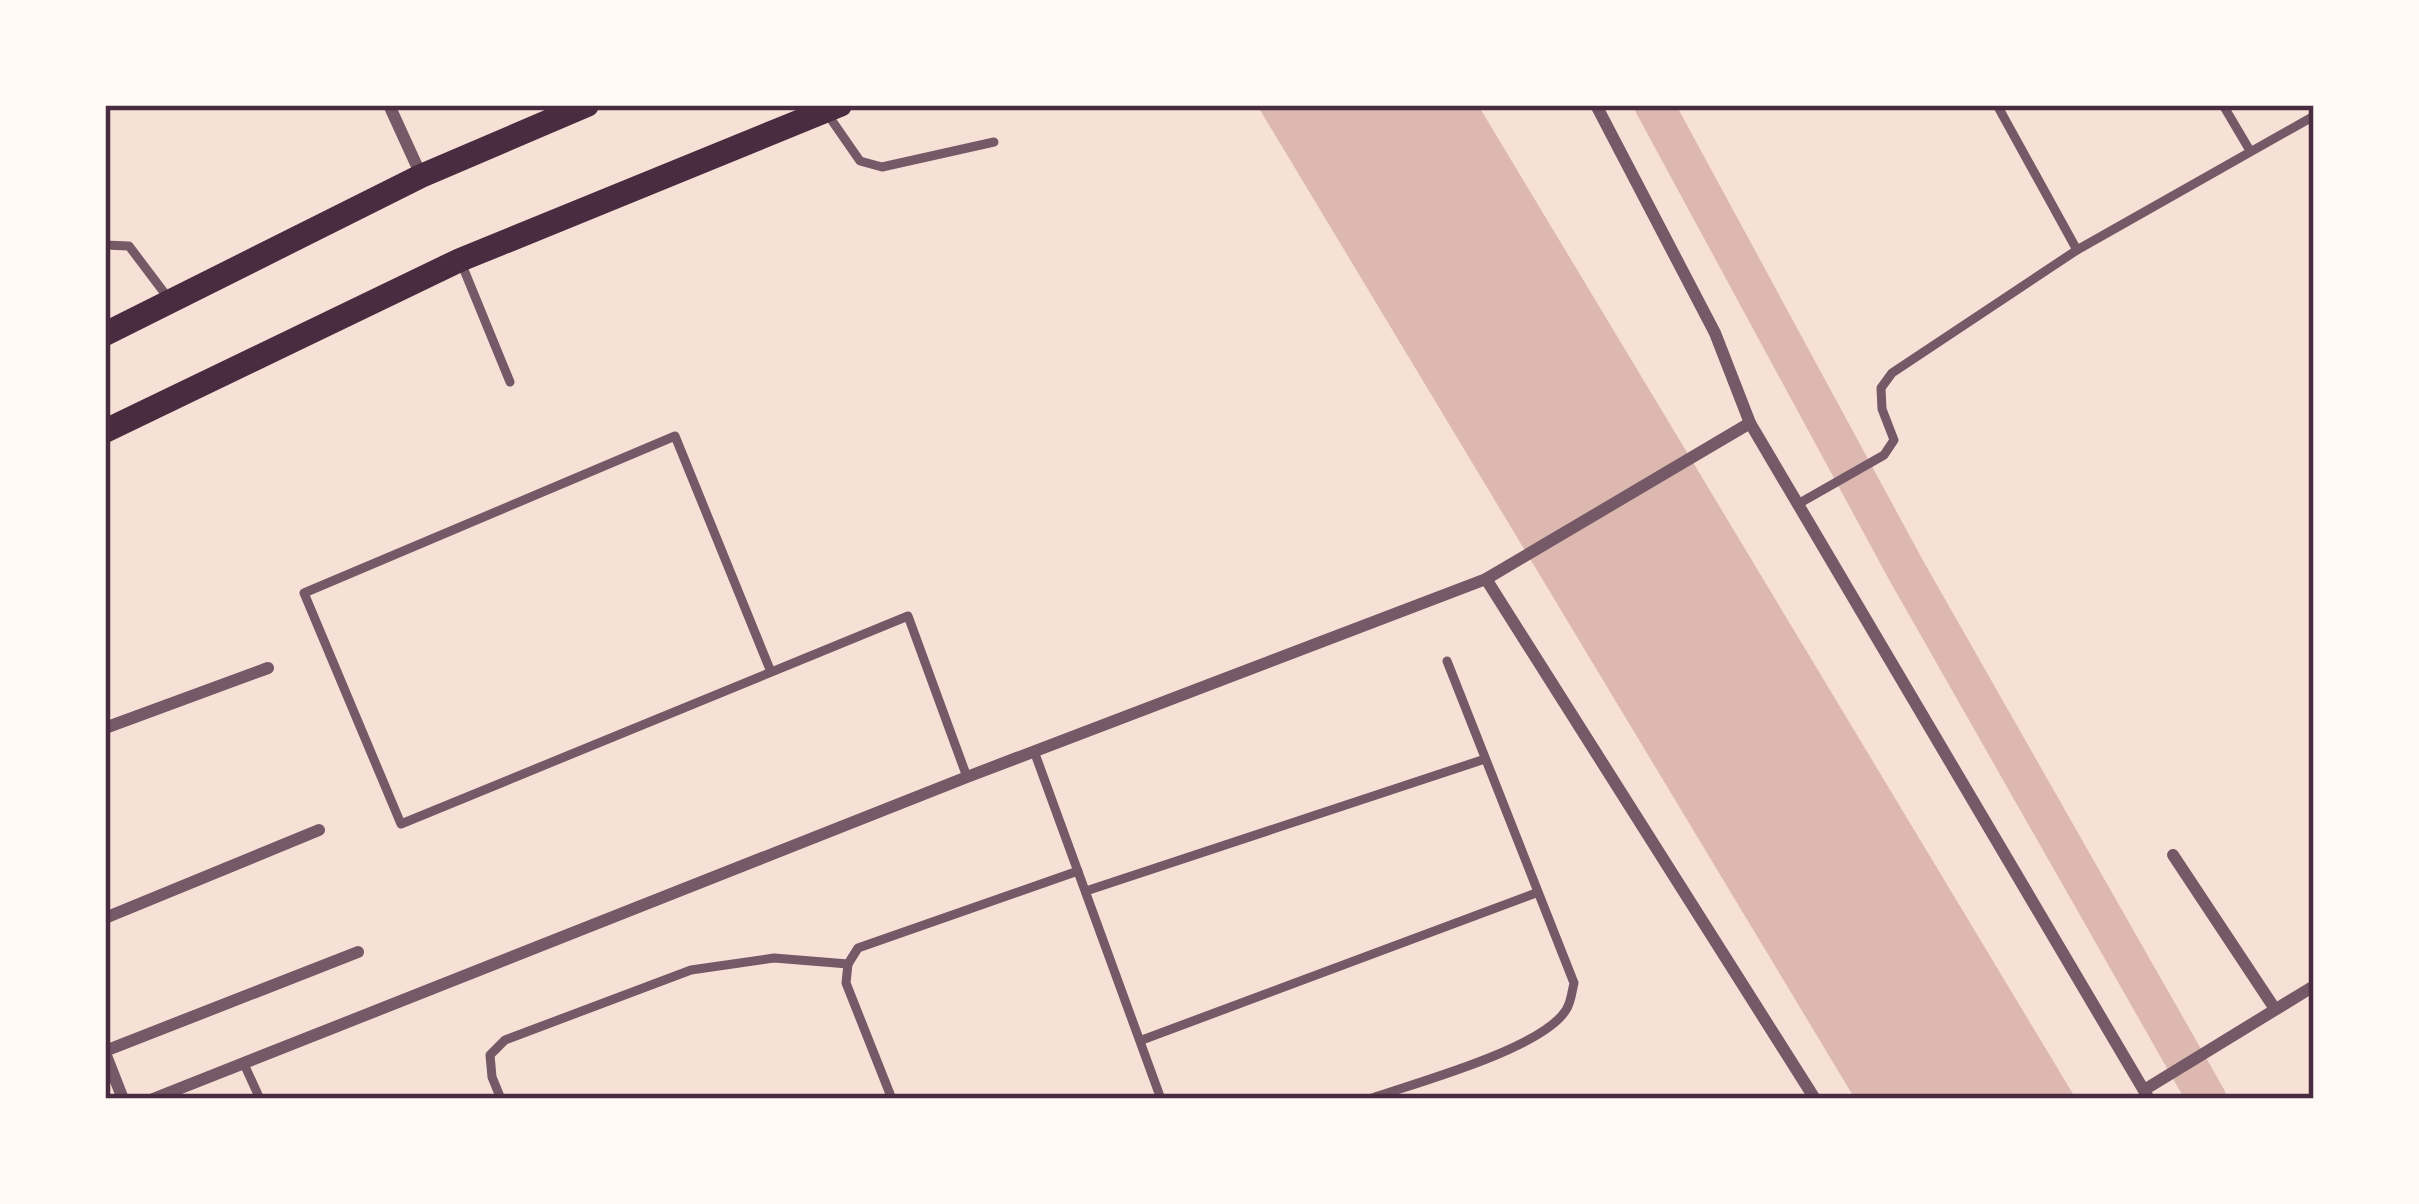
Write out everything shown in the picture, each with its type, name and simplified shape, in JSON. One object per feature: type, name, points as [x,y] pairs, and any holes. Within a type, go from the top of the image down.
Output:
[{"type":"main road","points":[[105,334],[532,116],[587,105]]},
{"type":"main road","points":[[105,431],[460,260],[833,108]]},
{"type":"street","points":[[389,105],[421,176]]},
{"type":"street","points":[[1596,105],[1715,333],[1750,423],[2146,1095],[2201,1051],[2314,986]]},
{"type":"street","points":[[153,1099],[968,777],[1486,579],[1750,423]]},
{"type":"street","points":[[1486,579],[1815,1099]]},
{"type":"street","points":[[105,728],[268,668]]},
{"type":"street","points":[[105,918],[319,830]]},
{"type":"street","points":[[2173,855],[2275,1010]]},
{"type":"street","points":[[123,1099],[105,1052],[358,952]]},
{"type":"lane","points":[[1997,105],[2077,250]]},
{"type":"lane","points":[[2223,105],[2249,149]]},
{"type":"lane","points":[[833,108],[860,161],[882,166],[994,142]]},
{"type":"lane","points":[[1798,504],[1884,455],[1894,440],[1882,409],[1881,388],[1892,374],[2077,250],[2314,116]]},
{"type":"lane","points":[[105,245],[129,246],[170,301]]},
{"type":"lane","points":[[460,260],[510,382]]},
{"type":"lane","points":[[771,673],[675,436],[304,593],[401,824],[771,673],[908,616],[968,777]]},
{"type":"lane","points":[[1369,1099],[1513,1048],[1547,1028],[1567,1009],[1574,982],[1447,661]]},
{"type":"lane","points":[[1034,752],[1161,1099]]},
{"type":"lane","points":[[1086,891],[1485,759]]},
{"type":"lane","points":[[892,1099],[846,983],[848,964],[858,948],[1078,871]]},
{"type":"lane","points":[[1142,1040],[1536,893]]},
{"type":"lane","points":[[502,1099],[492,1077],[490,1055],[505,1040],[691,970],[774,958],[848,964]]},
{"type":"lane","points":[[244,1064],[260,1099]]},
{"type":"shaded area","points":[[1257,105],[1478,105],[2076,1099],[1855,1099]]},
{"type":"waterway","points":[[1654,105],[1906,570],[2207,1099]]}]
